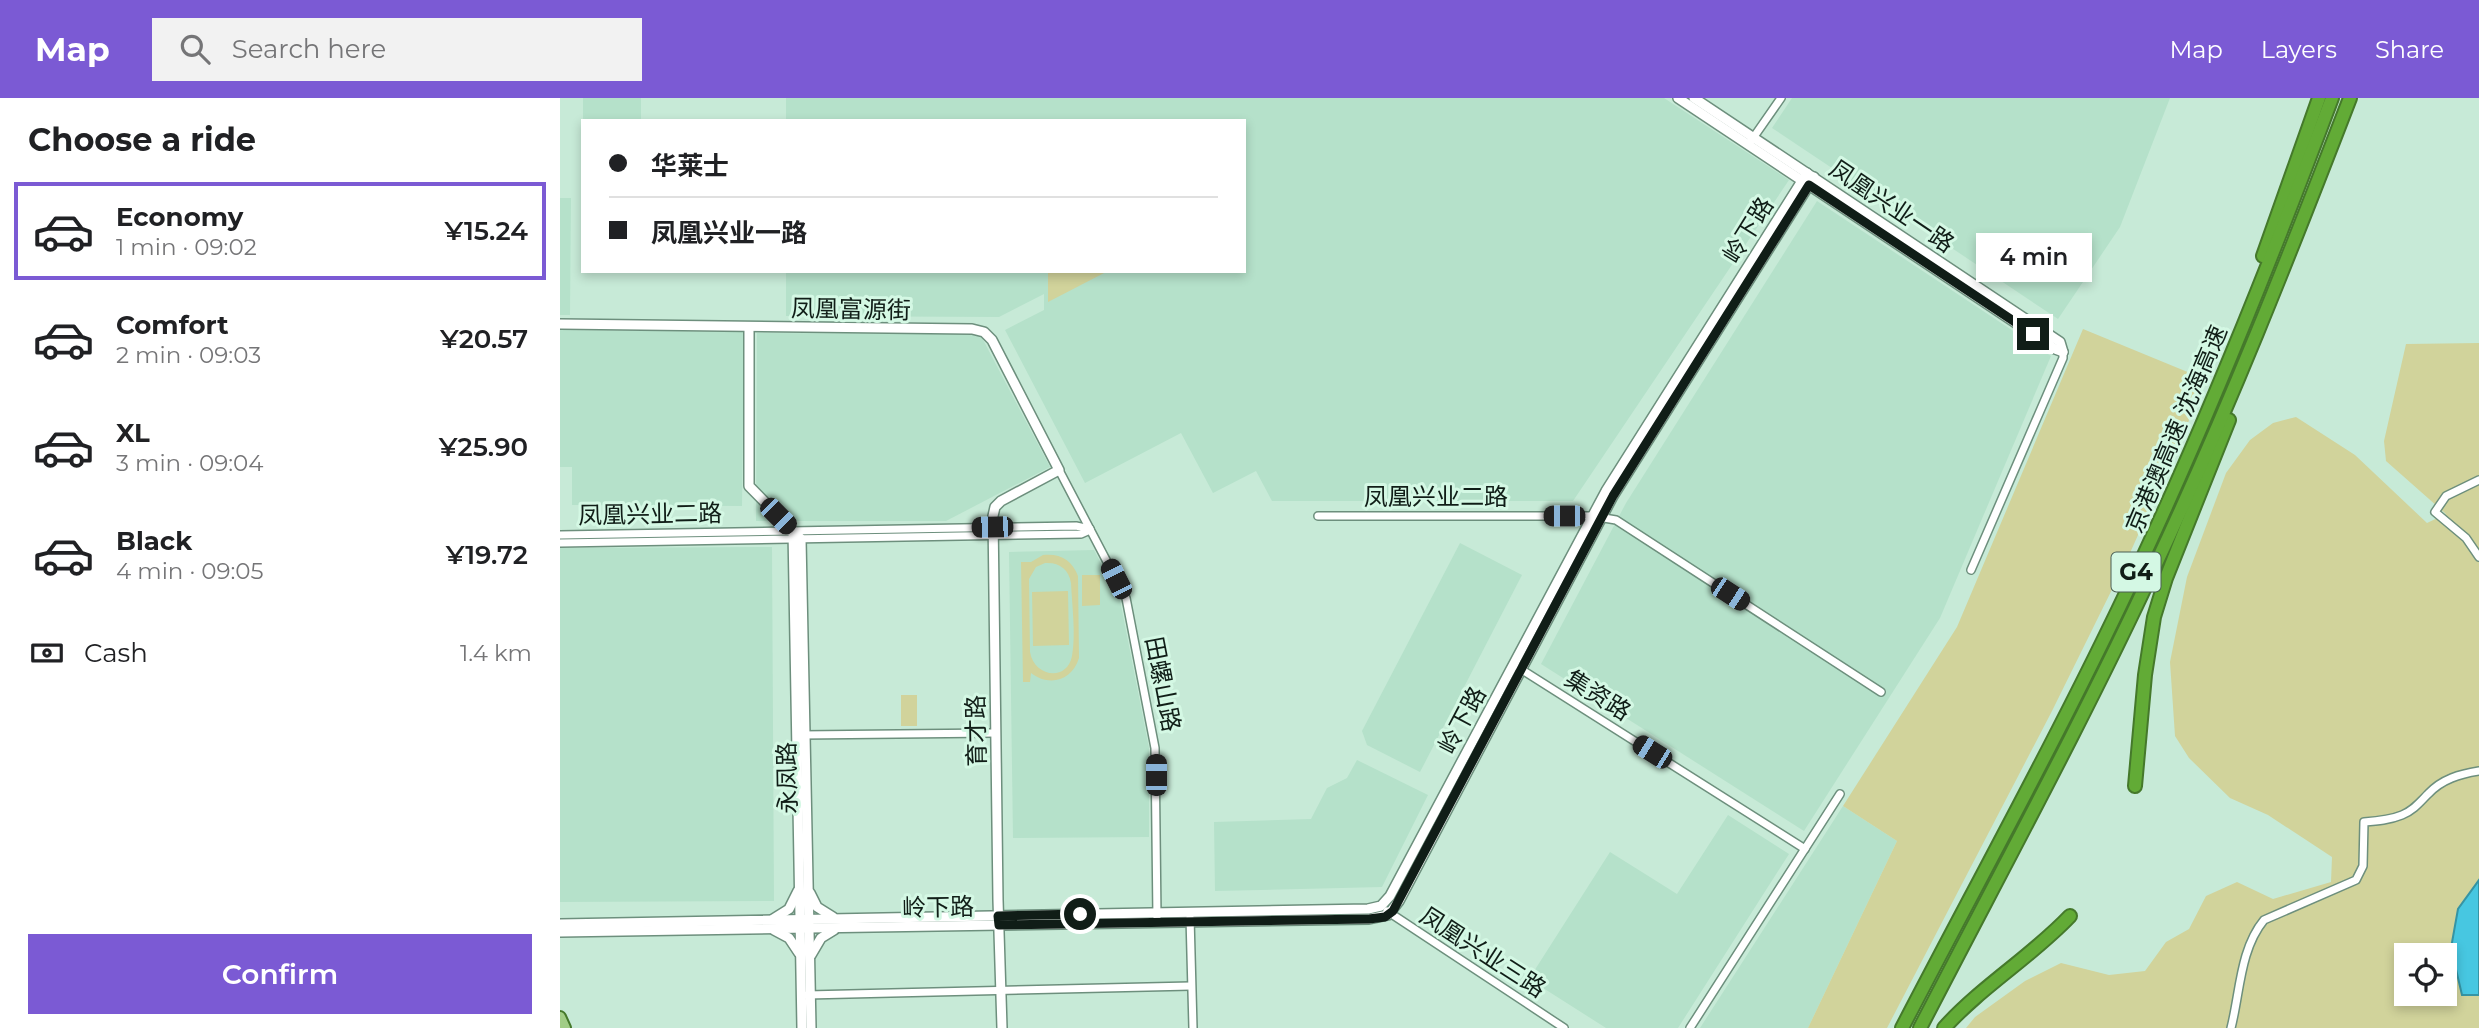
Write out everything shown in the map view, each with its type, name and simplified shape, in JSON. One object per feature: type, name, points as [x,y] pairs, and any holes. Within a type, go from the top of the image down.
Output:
[{"type":"highway","points":[[2211,404],[2319,98]]},
{"type":"highway","name":"京港澳高速 沈海高速","points":[[1902,1028],[2136,571],[2211,404],[2332,98]]},
{"type":"highway","name":"京港澳高速 沈海高速","points":[[1920,1028],[2154,568],[2255,337],[2350,98]]},
{"type":"highway","points":[[2135,786],[2145,675],[2154,617],[2166,578],[2238,398],[2255,337]]},
{"type":"highway","points":[[1944,1028],[1967,1004],[2023,959],[2070,916]]},
{"type":"main road","points":[[560,1017],[565,1028]]},
{"type":"street","name":"凤凰兴业一路","points":[[1678,98],[1751,141],[2060,342],[2063,352]]},
{"type":"street","name":"凤凰兴业一路","points":[[1694,98],[1751,141]]},
{"type":"street","points":[[1751,141],[1781,98]]},
{"type":"street","name":"岭下路","points":[[560,932],[842,923],[1190,917],[1368,909],[1381,906],[1390,897],[1597,516],[1808,179]]},
{"type":"street","name":"凤凰富源街","points":[[560,324],[984,332],[992,340],[1059,470]]},
{"type":"street","points":[[749,327],[749,486],[796,536]]},
{"type":"street","points":[[1971,570],[2063,358],[2063,352]]},
{"type":"street","name":"田螺山路","points":[[1059,470],[1126,598],[1155,747],[1156,918]]},
{"type":"street","name":"育才路","points":[[1002,1028],[995,733],[994,511],[998,504],[1059,470]]},
{"type":"street","points":[[2479,480],[2446,496],[2435,512],[2466,538],[2479,556]]},
{"type":"street","name":"凤凰兴业二路","points":[[1318,516],[1597,516],[1622,523],[1881,692]]},
{"type":"street","name":"凤凰兴业二路","points":[[560,543],[992,531],[1081,534],[1090,530]]},
{"type":"street","name":"凤凰兴业二路","points":[[560,535],[796,536]]},
{"type":"street","name":"永凤路","points":[[796,536],[805,964],[811,1028]]},
{"type":"street","name":"岭下路","points":[[1190,917],[1369,919],[1390,914],[1517,666]]},
{"type":"street","name":"集资路","points":[[1517,666],[1805,849]]},
{"type":"street","points":[[801,735],[995,733]]},
{"type":"street","points":[[2231,1028],[2249,945],[2264,920],[2356,880],[2363,866],[2364,822],[2387,820],[2404,814],[2446,780],[2479,771]]},
{"type":"street","points":[[1690,1028],[1840,794]]},
{"type":"street","points":[[804,885],[819,909],[842,923],[821,938],[805,964],[792,941],[766,925],[789,909],[804,885]]},
{"type":"street","name":"凤凰兴业三路","points":[[1381,906],[1564,1028]]},
{"type":"street","points":[[1190,917],[1192,1028]]},
{"type":"street","name":"岭下路","points":[[560,924],[766,925]]},
{"type":"street","points":[[806,995],[1192,986]]},
{"type":"street","name":"永凤路","points":[[802,1028],[806,995]]},
{"type":"shaded area","points":[[583,98],[641,98],[641,119],[583,119]]},
{"type":"shaded area","points":[[786,98],[1664,98],[1789,180],[1573,501],[1272,501],[1256,471],[1213,493],[1181,433],[1085,483],[1005,330],[1044,310],[1044,294],[999,317],[786,316],[786,273],[1246,273],[1246,119],[786,119]]},
{"type":"shaded area","points":[[1792,98],[2170,98],[2120,227],[2058,319],[1772,128]]},
{"type":"shaded area","points":[[560,198],[571,198],[570,315],[560,315]]},
{"type":"shaded area","points":[[1817,201],[2051,356],[1940,618],[1804,831],[1541,664],[1626,503]]},
{"type":"shaded area","points":[[1048,273],[1104,273],[1048,302]]},
{"type":"shaded area","points":[[2083,329],[2207,380],[2130,553],[2052,711],[1887,1028],[1808,1028],[1897,841],[1843,806],[1957,627]]},
{"type":"shaded area","points":[[560,330],[744,332],[742,506],[572,505],[572,467],[560,467]]},
{"type":"shaded area","points":[[757,333],[980,334],[1050,467],[946,521],[756,521]]},
{"type":"shaded area","points":[[2479,343],[2479,880],[2458,909],[2462,995],[2479,995],[2479,1028],[1966,1028],[1975,1017],[2025,981],[2061,963],[2109,975],[2145,971],[2166,942],[2189,929],[2206,896],[2237,882],[2273,899],[2331,882],[2332,857],[2268,815],[2230,798],[2189,758],[2175,736],[2170,662],[2187,577],[2226,473],[2250,440],[2273,423],[2296,417],[2355,455],[2427,523],[2446,514],[2386,461],[2384,441],[2406,344]]},
{"type":"shaded area","points":[[1460,543],[1522,575],[1420,772],[1367,745],[1362,731]]},
{"type":"shaded area","points":[[772,547],[774,901],[560,902],[560,548]]},
{"type":"shaded area","points":[[1094,550],[1120,600],[1149,748],[1149,837],[1013,838],[1009,552]]},
{"type":"shaded area","points":[[1043,555],[1055,555],[1069,562],[1078,576],[1079,658],[1071,672],[1059,679],[1045,680],[1031,673],[1030,682],[1023,682],[1021,562],[1031,562]],"holes":[[[1050,563],[1062,567],[1071,583],[1074,629],[1072,656],[1069,664],[1058,673],[1044,671],[1038,667],[1030,652],[1029,579],[1036,567]]]},
{"type":"shaded area","points":[[1082,575],[1100,575],[1100,605],[1082,606]]},
{"type":"shaded area","points":[[1068,591],[1069,645],[1033,646],[1032,592]]},
{"type":"shaded area","points":[[901,695],[917,695],[917,726],[901,726]]},
{"type":"shaded area","points":[[1357,760],[1428,795],[1382,887],[1215,891],[1214,822],[1311,819],[1327,788],[1347,778]]},
{"type":"shaded area","points":[[1843,806],[1897,841],[1808,1028],[1700,1028]]},
{"type":"shaded area","points":[[1728,815],[1789,854],[1678,1028],[1606,1028],[1529,979],[1610,852],[1677,894]]},
{"type":"water","points":[[2479,880],[2479,995],[2462,995],[2457,974],[2457,943],[2452,943],[2458,909]]},
{"type":"route","points":[[1080,914],[998,916],[999,925],[1369,919],[1385,917],[1393,911],[1613,496],[1809,185],[2033,334]]}]
